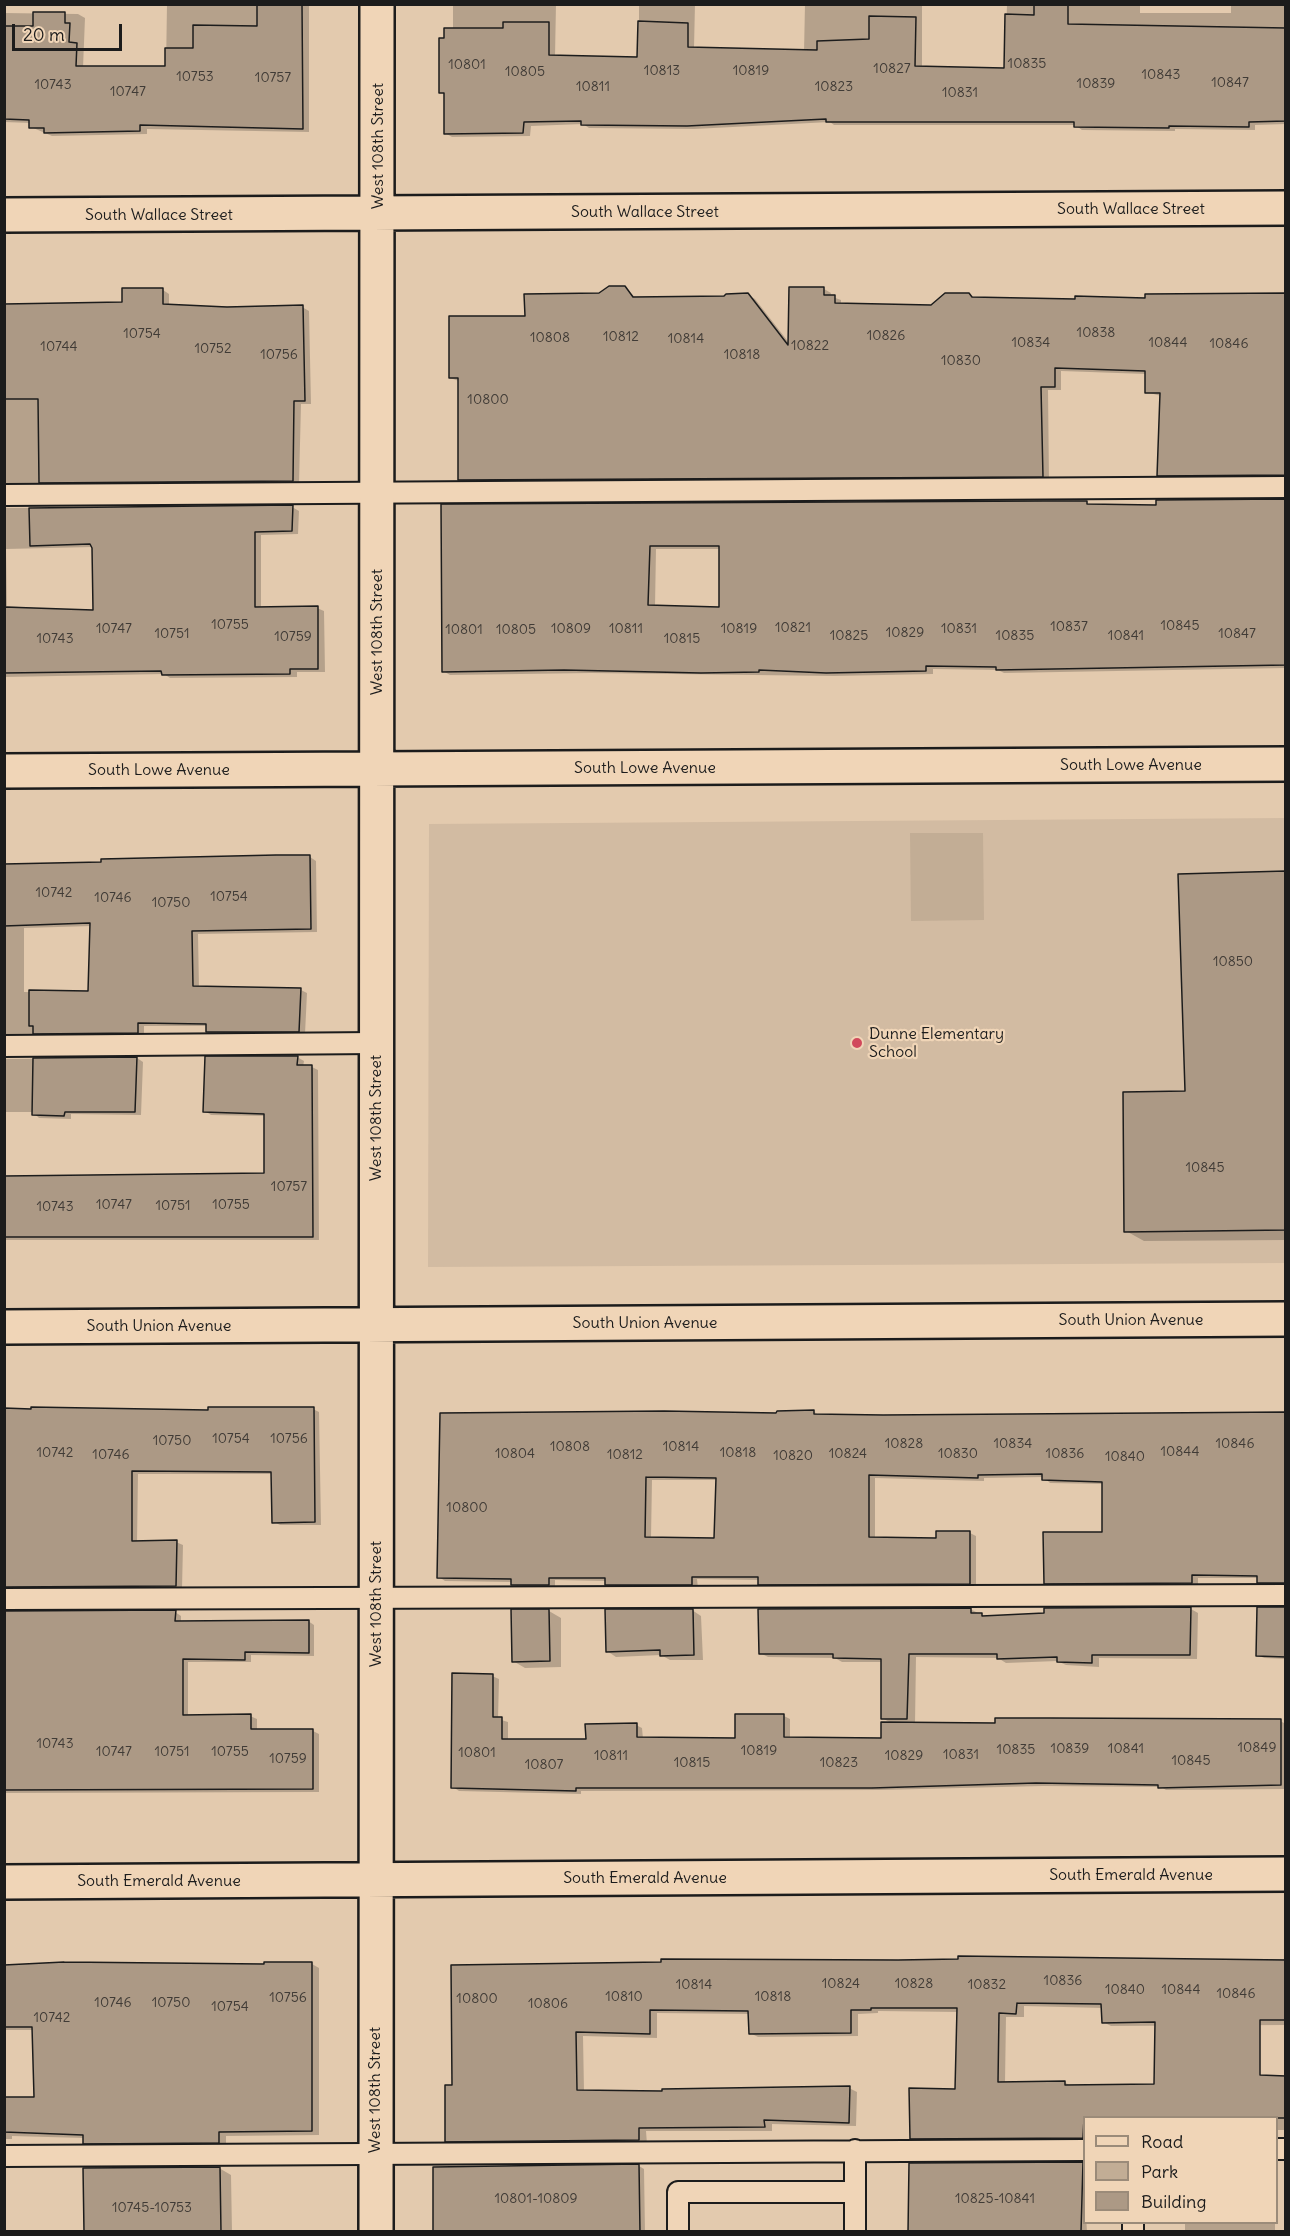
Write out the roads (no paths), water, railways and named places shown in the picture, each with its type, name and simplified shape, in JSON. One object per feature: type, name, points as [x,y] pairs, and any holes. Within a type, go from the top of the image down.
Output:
[{"type":"street","name":"West 108th Street","points":[[375,2232],[377,4]]},
{"type":"street","name":"South Wallace Street","points":[[4,215],[1286,208]]},
{"type":"street","name":"South Lowe Avenue","points":[[4,771],[1286,764]]},
{"type":"street","name":"South Union Avenue","points":[[4,1327],[1286,1319]]},
{"type":"street","name":"South Emerald Avenue","points":[[4,1882],[1286,1874]]},
{"type":"lane","points":[[4,495],[1286,487]]},
{"type":"lane","points":[[4,1046],[376,1043]]},
{"type":"lane","points":[[4,1599],[1286,1596]]},
{"type":"lane","points":[[855,2150],[855,2232]]},
{"type":"lane","points":[[4,2157],[1083,2150]]},
{"type":"lane","points":[[678,2232],[678,2192],[855,2192]]},
{"type":"place","name":"Dunne Elementary School","points":[[857,1043]]}]
